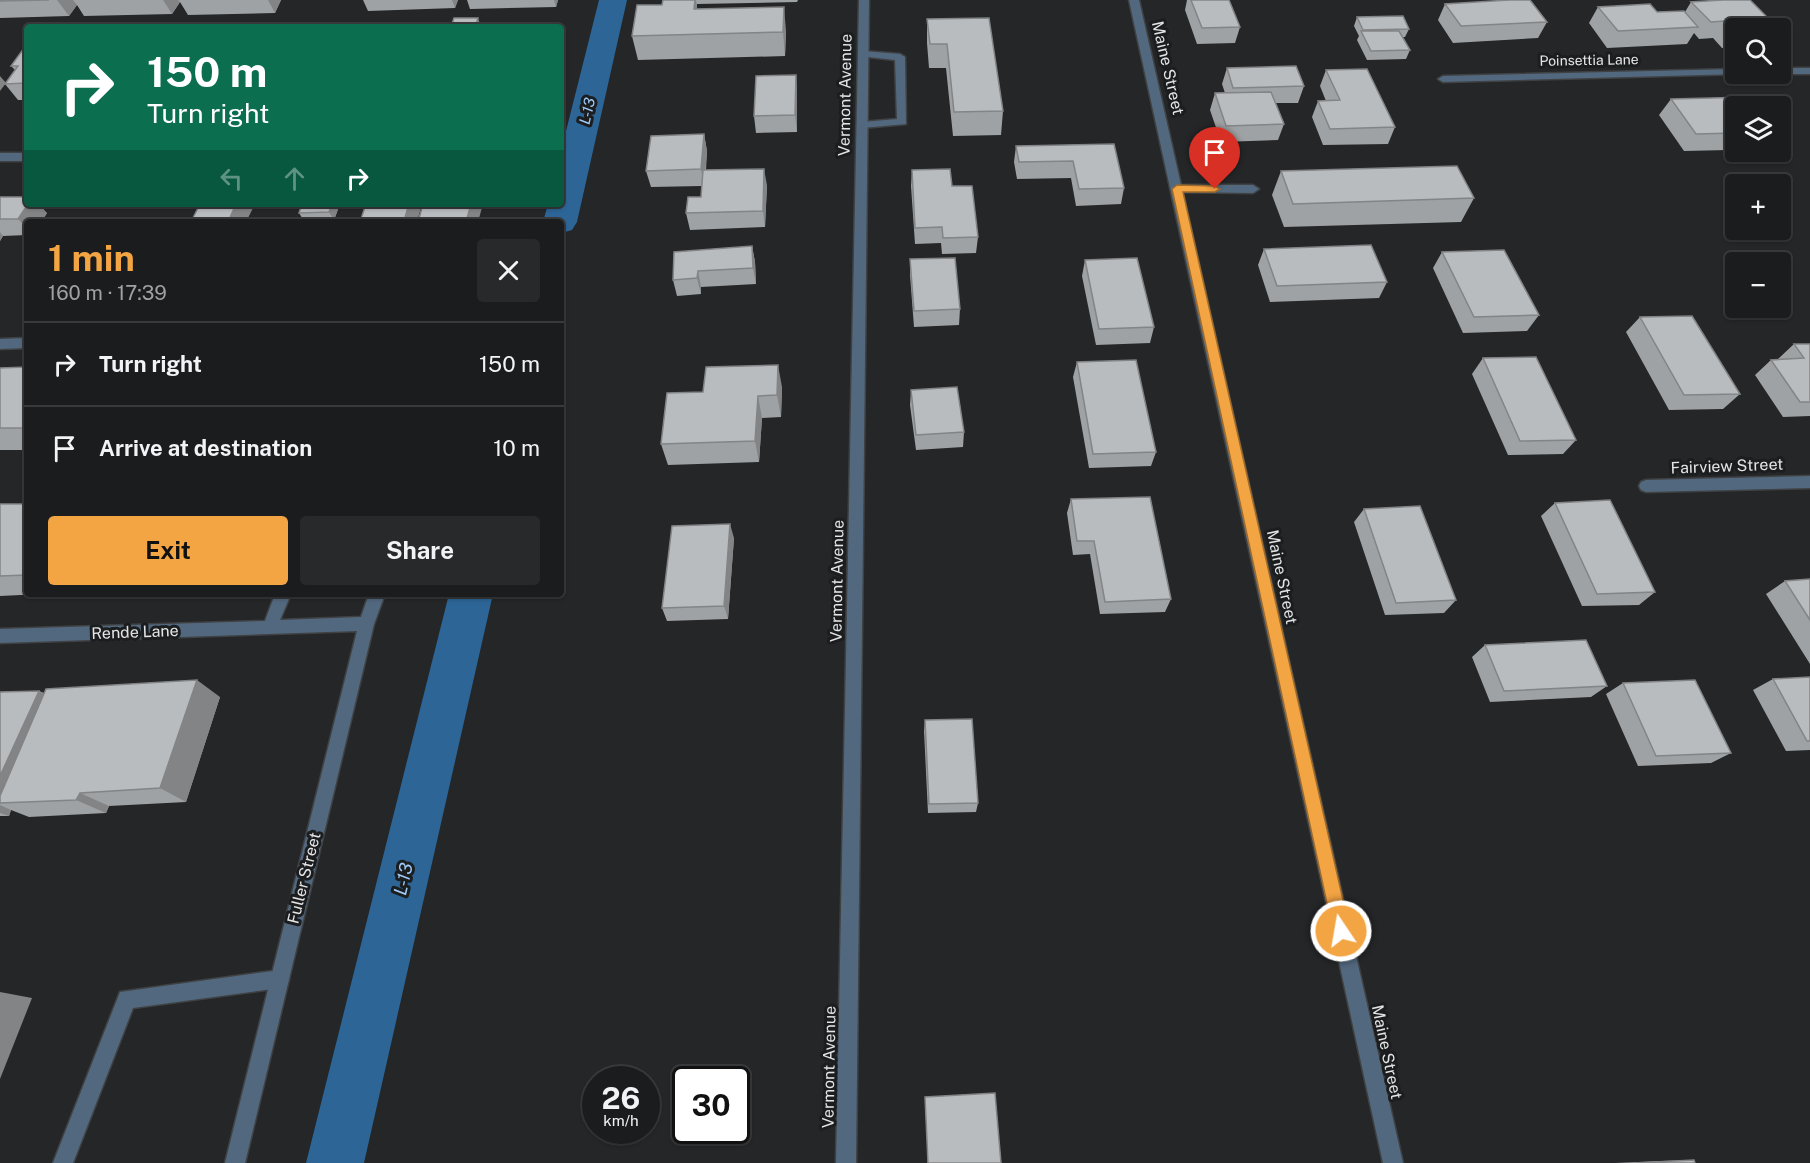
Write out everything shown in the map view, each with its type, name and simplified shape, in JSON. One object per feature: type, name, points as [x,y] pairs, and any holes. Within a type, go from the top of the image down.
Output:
[{"type":"street","name":"Vermont Avenue","points":[[846,1163],[864,0]]},
{"type":"street","name":"Maine Street","points":[[1134,0],[1393,1163]]},
{"type":"street","points":[[862,125],[902,122],[900,57],[863,54]]},
{"type":"street","points":[[1791,71],[1810,71]]},
{"type":"street","name":"Poinsettia Lane","points":[[1443,79],[1725,72]]},
{"type":"street","points":[[0,158],[24,157]]},
{"type":"street","points":[[1177,189],[1253,189]]},
{"type":"street","points":[[0,344],[24,343]]},
{"type":"street","name":"Fairview Street","points":[[1646,486],[1810,482]]},
{"type":"street","points":[[270,627],[282,597]]},
{"type":"street","name":"Fuller Street","points":[[235,1163],[366,624],[376,597]]},
{"type":"street","name":"Rende Lane","points":[[0,636],[366,624]]},
{"type":"street","points":[[63,1163],[127,999],[280,979]]},
{"type":"building","points":[[0,0],[49,0],[0,1]]},
{"type":"building","points":[[663,0],[695,0],[694,9],[784,7],[783,32],[632,36],[637,5],[662,5]]},
{"type":"building","points":[[1191,0],[1229,0],[1240,27],[1202,28]]},
{"type":"building","points":[[1530,0],[1547,22],[1461,26],[1445,4]]},
{"type":"building","points":[[1750,0],[1767,17],[1725,18],[1725,22],[1711,22],[1691,2]]},
{"type":"building","points":[[1650,4],[1657,12],[1684,11],[1698,27],[1618,31],[1598,7]]},
{"type":"building","points":[[1403,16],[1409,29],[1363,30],[1357,17]]},
{"type":"building","points":[[454,18],[478,18],[476,24],[452,24]]},
{"type":"building","points":[[989,18],[1003,111],[954,112],[947,44],[930,44],[927,19]]},
{"type":"building","points":[[1361,31],[1399,31],[1410,50],[1371,51]]},
{"type":"building","points":[[24,48],[24,83],[5,84],[18,66],[11,66]]},
{"type":"building","points":[[1296,66],[1304,86],[1233,88],[1227,68]]},
{"type":"building","points":[[1367,69],[1395,127],[1330,129],[1318,101],[1340,100],[1326,70]]},
{"type":"building","points":[[796,75],[795,115],[754,116],[756,76]]},
{"type":"building","points":[[1271,92],[1284,124],[1226,126],[1215,93]]},
{"type":"building","points":[[1725,98],[1725,133],[1696,134],[1671,99]]},
{"type":"building","points":[[704,134],[701,169],[646,171],[651,136]]},
{"type":"building","points":[[1114,144],[1124,188],[1079,189],[1073,161],[1019,162],[1016,146]]},
{"type":"building","points":[[1457,166],[1474,198],[1293,204],[1281,171]]},
{"type":"building","points":[[764,169],[763,211],[686,213],[688,197],[701,197],[703,170]]},
{"type":"building","points":[[950,169],[952,186],[972,186],[978,237],[943,238],[942,227],[915,228],[912,170]]},
{"type":"building","points":[[0,197],[24,197],[24,207],[26,207],[18,219],[0,219]]},
{"type":"building","points":[[198,207],[235,207],[229,219],[192,219]]},
{"type":"building","points":[[301,207],[331,207],[329,212],[299,213]]},
{"type":"building","points":[[365,207],[408,207],[405,219],[361,219]]},
{"type":"building","points":[[422,207],[470,207],[467,219],[419,219]]},
{"type":"building","points":[[1371,245],[1387,282],[1277,286],[1264,249]]},
{"type":"building","points":[[752,246],[753,268],[698,271],[697,278],[673,280],[674,252]]},
{"type":"building","points":[[1504,250],[1539,315],[1474,317],[1442,252]]},
{"type":"building","points":[[955,258],[960,309],[914,311],[910,259]]},
{"type":"building","points":[[1137,258],[1154,327],[1099,329],[1085,260]]},
{"type":"building","points":[[1692,316],[1740,394],[1684,395],[1640,317]]},
{"type":"building","points":[[1794,344],[1810,344],[1810,402],[1800,402],[1771,360],[1804,358]]},
{"type":"building","points":[[1536,357],[1576,440],[1520,441],[1483,358]]},
{"type":"building","points":[[1136,360],[1156,452],[1093,454],[1077,362]]},
{"type":"building","points":[[778,365],[777,395],[758,396],[755,441],[661,444],[667,393],[703,392],[706,367]]},
{"type":"building","points":[[24,367],[24,428],[0,428],[0,368]]},
{"type":"building","points":[[957,387],[964,432],[916,435],[911,390]]},
{"type":"building","points":[[1150,497],[1171,599],[1105,602],[1094,541],[1077,541],[1071,499]]},
{"type":"building","points":[[1610,500],[1655,592],[1597,594],[1555,503]]},
{"type":"building","points":[[0,504],[24,504],[24,575],[0,576]]},
{"type":"building","points":[[1420,506],[1456,600],[1396,603],[1364,509]]},
{"type":"building","points":[[730,524],[724,606],[662,608],[672,526]]},
{"type":"building","points":[[1810,579],[1810,620],[1785,581]]},
{"type":"building","points":[[1586,640],[1607,686],[1504,691],[1485,645]]},
{"type":"building","points":[[1810,677],[1810,741],[1807,741],[1773,679]]},
{"type":"building","points":[[197,680],[160,788],[80,793],[76,800],[0,803],[0,796],[46,689]]},
{"type":"building","points":[[1695,680],[1731,753],[1656,756],[1623,683]]},
{"type":"building","points":[[39,691],[0,776],[0,692]]},
{"type":"building","points":[[972,719],[978,803],[929,804],[925,720]]},
{"type":"building","points":[[995,1093],[1001,1163],[928,1163],[925,1097]]},
{"type":"building","points":[[1694,1160],[1695,1163],[1635,1163]]},
{"type":"waterway","name":"L-13","points":[[564,205],[613,0]]},
{"type":"waterway","name":"L-13","points":[[561,219],[564,207]]},
{"type":"waterway","name":"L-13","points":[[335,1163],[470,597]]},
{"type":"route","points":[[1215,189],[1177,189],[1341,931]]}]
